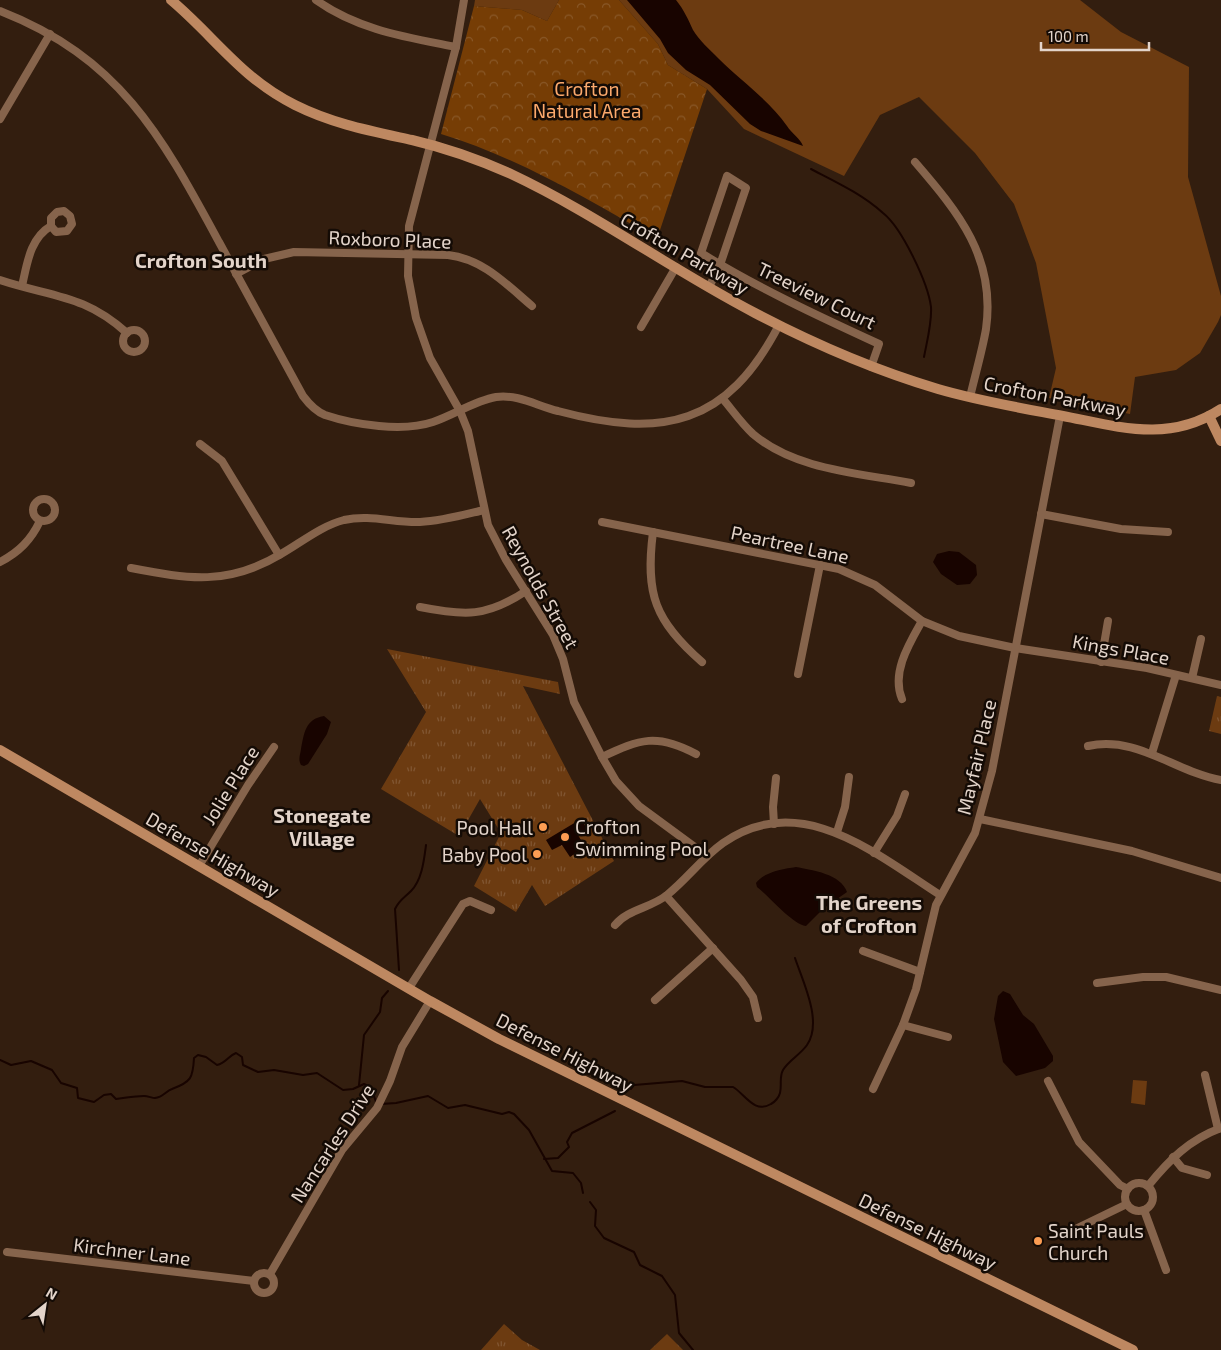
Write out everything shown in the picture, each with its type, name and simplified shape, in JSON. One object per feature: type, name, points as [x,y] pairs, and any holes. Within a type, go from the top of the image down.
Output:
[{"type":"main road","name":"Crofton Parkway","points":[[171,0],[246,73],[294,104],[337,123],[430,145],[484,163],[512,175],[708,287],[779,325],[871,366],[970,397],[1145,431],[1174,428],[1209,416],[1221,409]]},
{"type":"main road","points":[[1209,416],[1221,441]]},
{"type":"main road","name":"Defense Highway","points":[[0,750],[430,1001],[549,1065],[1133,1350]]},
{"type":"street","points":[[316,0],[332,11],[375,30],[456,47]]},
{"type":"street","name":"Reynolds Street","points":[[464,0],[456,47],[414,205],[408,254],[411,296],[422,338],[439,375],[460,411],[468,431],[484,510],[494,539],[559,648],[574,702],[602,757],[616,781],[639,806],[707,856]]},
{"type":"street","points":[[0,11],[50,34],[99,68],[130,100],[152,127],[176,163],[302,396],[315,409],[325,415],[375,425],[403,428],[432,422],[482,401],[507,397],[531,401],[558,411],[606,422],[648,425],[687,416],[723,399],[751,372],[779,325]]},
{"type":"street","points":[[0,119],[50,34]]},
{"type":"street","points":[[915,162],[952,205],[964,223],[974,241],[983,269],[987,289],[986,330],[970,397]]},
{"type":"street","points":[[708,287],[720,265],[746,188],[727,176],[701,253],[720,265]]},
{"type":"street","points":[[22,286],[35,242],[44,230],[51,226]]},
{"type":"street","name":"Roxboro Place","points":[[236,274],[264,259],[284,254],[448,255],[471,260],[491,272],[532,306]]},
{"type":"street","name":"Treeview Court","points":[[720,265],[778,297],[879,344],[871,366]]},
{"type":"street","points":[[641,327],[676,267]]},
{"type":"street","points":[[0,280],[80,301],[102,312],[127,333]]},
{"type":"street","points":[[723,399],[755,435],[783,453],[814,464],[911,483]]},
{"type":"street","name":"Mayfair Place","points":[[873,1089],[903,1025],[920,972],[940,895],[967,848],[980,819],[992,772],[1060,416]]},
{"type":"street","points":[[200,444],[222,461],[279,555]]},
{"type":"street","points":[[130,568],[178,577],[208,579],[237,574],[279,555],[318,531],[344,520],[376,517],[420,522],[484,510]]},
{"type":"street","points":[[1041,514],[1121,529],[1168,532]]},
{"type":"street","points":[[0,562],[20,549],[29,540],[40,521]]},
{"type":"street","name":"Peartree Lane","points":[[602,522],[839,569],[864,579],[922,621],[959,636],[1015,648]]},
{"type":"street","points":[[653,532],[650,570],[658,608],[673,635],[702,662]]},
{"type":"street","points":[[798,674],[820,564]]},
{"type":"street","points":[[420,607],[454,614],[483,612],[502,606],[526,591]]},
{"type":"street","points":[[902,699],[898,690],[900,672],[907,648],[922,621]]},
{"type":"street","points":[[1101,662],[1108,621]]},
{"type":"street","points":[[1192,678],[1200,639]]},
{"type":"street","name":"Kings Place","points":[[1015,648],[1176,675],[1221,685]]},
{"type":"street","points":[[1152,753],[1176,675]]},
{"type":"street","points":[[602,757],[636,741],[653,739],[672,742],[696,754]]},
{"type":"street","points":[[1088,746],[1109,742],[1152,753],[1204,775],[1221,780]]},
{"type":"street","name":"Jolie Place","points":[[199,866],[274,747]]},
{"type":"street","points":[[837,832],[845,807],[849,777]]},
{"type":"street","points":[[774,824],[773,807],[776,778]]},
{"type":"street","points":[[874,853],[897,816],[905,794]]},
{"type":"street","points":[[980,819],[1132,851],[1221,878]]},
{"type":"street","points":[[615,926],[627,914],[653,904],[666,896],[724,842],[741,833],[774,824],[805,824],[837,832],[940,895]]},
{"type":"street","points":[[666,896],[713,948],[753,997],[758,1018]]},
{"type":"street","points":[[409,988],[463,904],[470,901],[491,910]]},
{"type":"street","points":[[655,1000],[713,948]]},
{"type":"street","points":[[863,952],[920,972]]},
{"type":"street","points":[[1097,983],[1143,976],[1166,976],[1221,990]]},
{"type":"street","name":"Nancarles Drive","points":[[254,1281],[257,1290],[263,1293],[269,1292],[274,1284],[270,1274],[342,1150],[377,1108],[402,1047],[430,1001]]},
{"type":"street","points":[[903,1025],[948,1036]]},
{"type":"street","points":[[1148,1186],[1173,1157],[1198,1138],[1220,1128],[1205,1075]]},
{"type":"street","points":[[1048,1082],[1079,1142],[1120,1184],[1128,1189]]},
{"type":"street","points":[[1173,1157],[1182,1168],[1207,1175]]},
{"type":"street","points":[[1136,1183],[1148,1186],[1154,1198],[1152,1203],[1144,1210],[1135,1210],[1127,1204],[1126,1194],[1128,1189],[1136,1183]]},
{"type":"street","points":[[1063,1235],[1127,1204]]},
{"type":"street","points":[[1144,1210],[1166,1270]]},
{"type":"street","name":"Kirchner Lane","points":[[6,1252],[254,1281]]},
{"type":"street","points":[[254,1281],[260,1274],[270,1274]]},
{"type":"green space","points":[[475,0],[559,0],[547,21],[522,10],[474,6]]},
{"type":"green space","name":"Crofton Natural Area","points":[[559,0],[619,0],[658,44],[668,65],[707,89],[657,239],[552,180],[498,155],[441,134],[474,6],[522,10],[547,21]]},
{"type":"green space","points":[[619,0],[1080,0],[1121,32],[1189,67],[1188,177],[1221,296],[1221,315],[1218,322],[1200,353],[1176,370],[1135,377],[1130,414],[1049,398],[1056,368],[1036,263],[1014,204],[975,153],[919,97],[880,115],[844,176],[744,129],[707,89],[668,65],[658,44]]},
{"type":"green space","points":[[387,649],[558,682],[560,694],[523,686],[614,861],[545,906],[532,885],[516,912],[474,886],[501,833],[480,799],[459,836],[381,789],[426,712]]},
{"type":"green space","points":[[1217,696],[1221,697],[1221,734],[1209,731]]},
{"type":"green space","points":[[1133,1080],[1147,1081],[1145,1105],[1131,1103]]},
{"type":"green space","points":[[504,1324],[522,1340],[540,1350],[481,1350]]},
{"type":"green space","points":[[667,1334],[683,1350],[650,1350]]},
{"type":"shaded area","points":[[627,0],[676,0],[701,41],[772,108],[803,146],[761,131],[750,124],[710,85],[686,70],[668,53],[660,39]]},
{"type":"shaded area","points":[[949,551],[959,552],[976,565],[977,575],[970,584],[957,585],[941,574],[933,562],[937,554]]},
{"type":"shaded area","points":[[324,716],[331,722],[327,734],[308,764],[301,765],[300,756],[306,728],[313,720]]},
{"type":"shaded area","name":"Crofton Swimming Pool","points":[[581,819],[587,829],[578,835],[585,847],[570,857],[562,845],[552,850],[546,840]]},
{"type":"shaded area","points":[[796,867],[818,871],[832,877],[844,886],[847,892],[824,908],[806,926],[788,915],[757,887],[756,883],[759,879],[769,874]]},
{"type":"shaded area","points":[[1003,991],[1010,994],[1023,1015],[1034,1024],[1053,1056],[1053,1061],[1045,1068],[1016,1076],[1003,1062],[994,1019],[998,996]]},
{"type":"waterway","points":[[811,169],[875,206],[890,220],[906,243],[920,271],[931,307],[930,326],[924,357]]},
{"type":"waterway","points":[[399,970],[395,909],[418,881],[422,870],[426,845]]},
{"type":"waterway","points":[[631,1089],[634,1085],[682,1081],[705,1087],[733,1087],[750,1102],[760,1107],[774,1102],[780,1093],[783,1070],[807,1045],[813,1025],[807,990],[795,958]]},
{"type":"waterway","points":[[359,1085],[364,1035],[380,1012],[382,998],[388,991]]},
{"type":"waterway","points":[[0,1060],[11,1065],[31,1061],[52,1070],[61,1083],[77,1088],[78,1098],[94,1102],[104,1095],[111,1094],[116,1099],[141,1096],[158,1097],[183,1084],[190,1078],[194,1058],[198,1055],[206,1057],[217,1065],[223,1063],[236,1053],[242,1057],[243,1065],[258,1072],[274,1070],[303,1075],[317,1073],[343,1090],[353,1089],[364,1084],[371,1087],[376,1102]]},
{"type":"waterway","points":[[381,1104],[396,1103],[428,1096],[448,1108],[465,1105],[502,1114],[509,1112],[514,1114],[529,1130],[552,1171],[573,1173],[581,1183],[583,1193]]},
{"type":"waterway","points":[[544,1159],[558,1158],[569,1147],[567,1142],[572,1133],[615,1111]]},
{"type":"waterway","points":[[590,1202],[596,1210],[595,1226],[604,1238],[634,1252],[640,1265],[662,1276],[675,1295],[679,1333],[693,1350]]},
{"type":"place","name":"Pool Hall","points":[[543,827]]},
{"type":"place","name":"Crofton Swimming Pool","points":[[565,837]]},
{"type":"place","name":"Baby Pool","points":[[537,854]]},
{"type":"place","name":"Saint Pauls Church","points":[[1038,1241]]},
{"type":"district","name":"Crofton South","points":[[201,260]]},
{"type":"district","name":"Stonegate Village","points":[[322,826]]},
{"type":"district","name":"The Greens of Crofton","points":[[869,914]]}]
